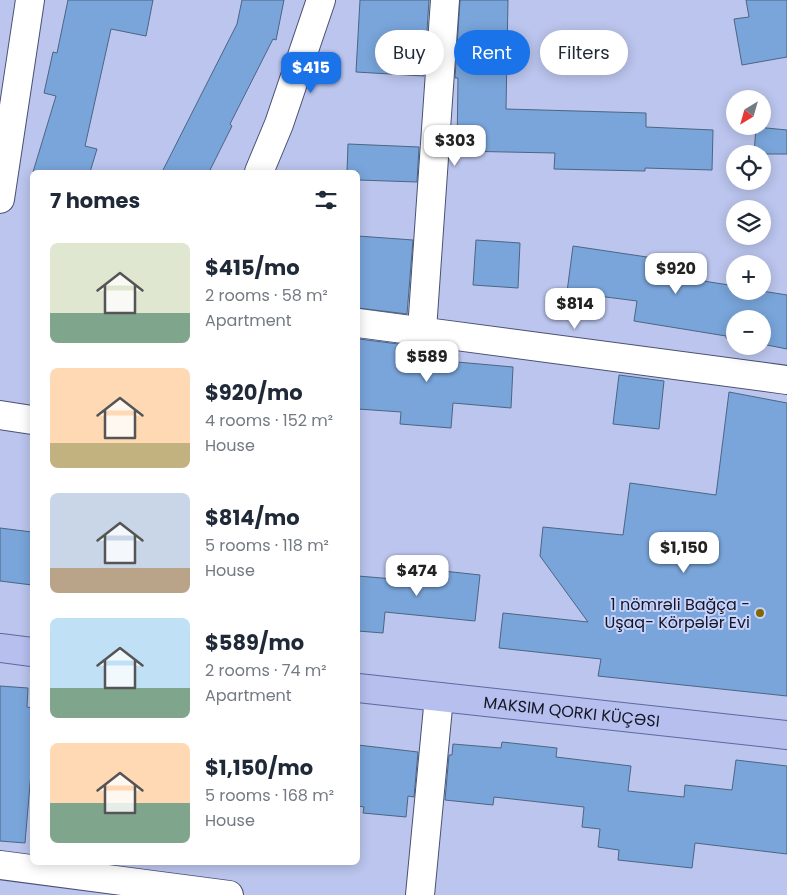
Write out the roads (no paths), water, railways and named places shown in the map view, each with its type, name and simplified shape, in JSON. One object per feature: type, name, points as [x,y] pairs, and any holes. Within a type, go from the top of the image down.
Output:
[{"type":"main road","points":[[0,648],[30,652]]},
{"type":"main road","name":"MAKSIM QORKI KÜÇƏSI","points":[[360,688],[787,735]]},
{"type":"street","points":[[0,199],[30,0]]},
{"type":"street","points":[[260,170],[279,124],[321,0]]},
{"type":"street","points":[[422,330],[445,0]]},
{"type":"street","points":[[360,323],[787,380]]},
{"type":"street","points":[[0,415],[30,420]]},
{"type":"street","points":[[420,895],[439,697]]},
{"type":"street","points":[[0,865],[229,895]]},
{"type":"place","name":"1 nömrəli Bağça - Uşaq- Körpələr Evi","points":[[760,613]]}]
